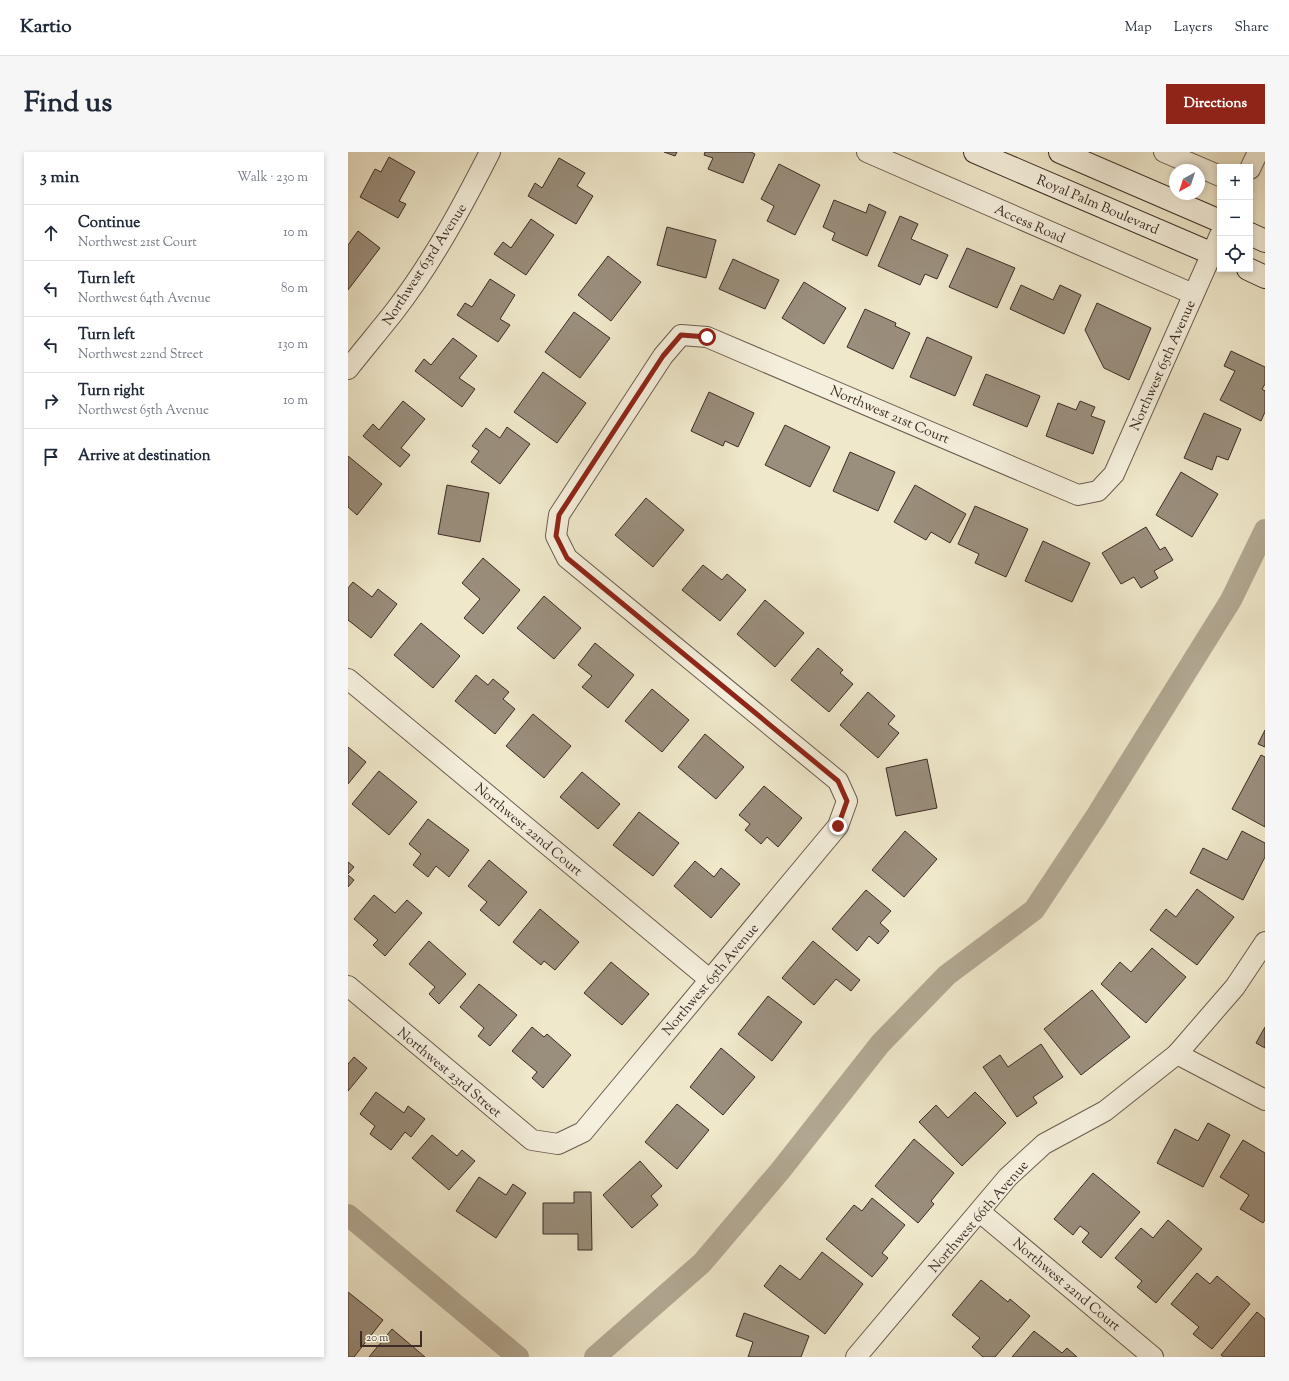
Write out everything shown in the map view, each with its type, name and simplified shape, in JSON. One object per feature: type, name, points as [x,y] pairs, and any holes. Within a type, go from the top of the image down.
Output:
[{"type":"main road","name":"Royal Palm Boulevard","points":[[975,152],[1217,248]]},
{"type":"main road","points":[[1060,152],[1217,220]]},
{"type":"main road","points":[[1253,235],[1265,241]]},
{"type":"main road","points":[[1253,271],[1265,277]]},
{"type":"street","name":"Northwest 63rd Avenue","points":[[348,369],[395,311],[430,260],[469,195],[490,152]]},
{"type":"street","name":"Access Road","points":[[867,152],[1193,294]]},
{"type":"street","points":[[1164,152],[1217,175]]},
{"type":"street","points":[[1252,164],[1258,152]]},
{"type":"street","name":"Northwest 65th Avenue","points":[[1098,492],[1114,474],[1193,294],[1217,248]]},
{"type":"street","name":"Northwest 21st Court","points":[[847,801],[838,781],[567,558],[556,536],[559,515],[663,356],[681,335],[707,337],[1078,495],[1098,492]]},
{"type":"street","name":"Northwest 22nd Court","points":[[348,679],[709,979]]},
{"type":"street","name":"Northwest 65th Avenue","points":[[558,1144],[583,1132],[838,826],[847,801]]},
{"type":"street","name":"Northwest 66th Avenue","points":[[856,1357],[1008,1177],[1044,1144],[1105,1111],[1176,1054],[1235,986],[1265,942]]},
{"type":"street","name":"Northwest 23rd Street","points":[[348,986],[532,1140],[558,1144]]},
{"type":"street","points":[[1176,1054],[1265,1100]]},
{"type":"street","name":"Northwest 22nd Court","points":[[980,1212],[1153,1357]]},
{"type":"building","points":[[664,152],[677,152],[675,156]]},
{"type":"building","points":[[705,152],[751,152],[755,154],[743,183],[708,169],[713,158],[704,155]]},
{"type":"building","points":[[389,157],[415,172],[399,201],[406,204],[398,218],[360,197],[375,169],[381,172]]},
{"type":"building","points":[[559,158],[585,173],[577,186],[593,196],[576,224],[528,196],[535,183],[542,188]]},
{"type":"building","points":[[779,164],[820,185],[795,235],[767,221],[774,206],[761,199]]},
{"type":"building","points":[[834,200],[866,213],[869,204],[886,212],[867,256],[832,240],[835,233],[823,227]]},
{"type":"building","points":[[900,216],[918,224],[911,239],[948,255],[937,279],[925,274],[920,285],[878,266]]},
{"type":"building","points":[[531,219],[554,235],[526,275],[494,254],[503,242],[511,248]]},
{"type":"building","points":[[667,227],[716,240],[706,278],[657,265]]},
{"type":"building","points":[[358,231],[380,248],[348,290],[348,245]]},
{"type":"building","points":[[967,248],[1015,268],[997,308],[949,287]]},
{"type":"building","points":[[608,256],[641,282],[611,321],[578,295]]},
{"type":"building","points":[[733,259],[779,280],[765,309],[719,289]]},
{"type":"building","points":[[490,279],[515,295],[500,319],[510,325],[498,342],[457,315],[465,303],[472,307]]},
{"type":"building","points":[[804,282],[846,308],[824,344],[782,318]]},
{"type":"building","points":[[1021,285],[1053,300],[1060,285],[1081,295],[1064,334],[1010,309]]},
{"type":"building","points":[[1097,303],[1151,328],[1129,380],[1104,368],[1085,330]]},
{"type":"building","points":[[865,309],[896,323],[895,326],[910,333],[893,369],[847,347]]},
{"type":"building","points":[[574,312],[610,338],[580,378],[545,352]]},
{"type":"building","points":[[927,337],[972,357],[955,396],[910,377]]},
{"type":"building","points":[[453,338],[477,356],[459,378],[475,389],[462,407],[415,371],[424,359],[431,365]]},
{"type":"building","points":[[1231,351],[1265,367],[1265,384],[1262,389],[1265,391],[1265,412],[1261,421],[1220,400],[1235,371],[1224,366]]},
{"type":"building","points":[[543,372],[586,403],[557,443],[514,412]]},
{"type":"building","points":[[986,374],[1040,396],[1027,427],[973,405]]},
{"type":"building","points":[[709,392],[754,413],[738,447],[725,441],[723,446],[691,431]]},
{"type":"building","points":[[403,401],[425,419],[401,448],[410,455],[400,467],[363,436],[373,424],[379,430]]},
{"type":"building","points":[[1080,401],[1095,407],[1091,416],[1105,421],[1093,454],[1046,436],[1058,403],[1076,410]]},
{"type":"building","points":[[1204,413],[1241,429],[1228,460],[1217,456],[1212,470],[1184,458]]},
{"type":"building","points":[[785,425],[830,447],[810,487],[765,465]]},
{"type":"building","points":[[507,427],[530,444],[500,484],[471,462],[479,451],[472,446],[486,428],[500,438]]},
{"type":"building","points":[[850,452],[895,472],[878,511],[833,491]]},
{"type":"building","points":[[348,456],[382,484],[357,515],[348,507]]},
{"type":"building","points":[[1181,472],[1218,494],[1192,537],[1156,515]]},
{"type":"building","points":[[447,485],[489,493],[480,542],[438,534]]},
{"type":"building","points":[[915,485],[966,514],[950,543],[931,532],[926,540],[894,522]]},
{"type":"building","points":[[646,498],[684,530],[653,567],[615,535]]},
{"type":"building","points":[[975,506],[1028,529],[1006,577],[975,563],[979,554],[958,544]]},
{"type":"building","points":[[1146,527],[1160,550],[1165,547],[1173,560],[1154,571],[1158,578],[1141,588],[1134,577],[1121,584],[1102,553]]},
{"type":"building","points":[[1043,541],[1090,563],[1072,602],[1025,581]]},
{"type":"building","points":[[483,558],[520,590],[483,634],[464,618],[480,599],[462,583]]},
{"type":"building","points":[[703,565],[722,580],[727,574],[746,590],[720,621],[682,590]]},
{"type":"building","points":[[353,582],[372,597],[378,589],[397,604],[371,638],[348,620],[348,588]]},
{"type":"building","points":[[544,596],[581,628],[554,659],[517,628]]},
{"type":"building","points":[[765,600],[804,633],[775,667],[737,634]]},
{"type":"building","points":[[421,623],[460,656],[433,688],[394,655]]},
{"type":"building","points":[[595,643],[634,675],[608,708],[582,687],[592,676],[578,665]]},
{"type":"building","points":[[818,648],[843,670],[840,673],[853,684],[829,712],[791,680]]},
{"type":"building","points":[[476,675],[488,685],[493,679],[509,692],[503,699],[515,709],[495,734],[455,701]]},
{"type":"building","points":[[652,689],[689,720],[662,752],[625,721]]},
{"type":"building","points":[[868,692],[895,716],[888,724],[899,733],[878,758],[840,725]]},
{"type":"building","points":[[533,714],[571,746],[544,778],[506,746]]},
{"type":"building","points":[[1265,730],[1265,747],[1258,744]]},
{"type":"building","points":[[705,734],[744,767],[716,799],[678,767]]},
{"type":"building","points":[[348,747],[366,762],[348,784]]},
{"type":"building","points":[[1261,755],[1265,757],[1265,827],[1232,809]]},
{"type":"building","points":[[927,759],[937,808],[896,816],[886,768]]},
{"type":"building","points":[[379,771],[417,802],[389,835],[352,804]]},
{"type":"building","points":[[582,772],[620,804],[598,829],[560,797]]},
{"type":"building","points":[[764,786],[802,818],[778,847],[767,837],[761,844],[745,830],[750,824],[739,815]]},
{"type":"building","points":[[639,812],[679,843],[653,876],[613,845]]},
{"type":"building","points":[[428,819],[469,850],[449,877],[436,866],[428,877],[413,865],[421,854],[409,844]]},
{"type":"building","points":[[905,831],[937,859],[904,897],[872,870]]},
{"type":"building","points":[[1242,831],[1265,843],[1265,857],[1243,900],[1190,873],[1203,848],[1227,860]]},
{"type":"building","points":[[489,860],[527,892],[499,926],[480,910],[487,902],[468,886]]},
{"type":"building","points":[[695,861],[714,877],[721,868],[740,884],[711,918],[674,886]]},
{"type":"building","points":[[348,862],[354,867],[348,874]]},
{"type":"building","points":[[348,875],[354,880],[348,887]]},
{"type":"building","points":[[1197,889],[1234,917],[1197,965],[1150,930],[1166,909],[1176,917]]},
{"type":"building","points":[[866,890],[891,911],[880,923],[889,931],[878,944],[869,936],[857,951],[832,929]]},
{"type":"building","points":[[374,895],[395,913],[407,900],[422,913],[385,956],[373,945],[378,940],[354,919]]},
{"type":"building","points":[[540,909],[579,942],[555,970],[544,961],[541,965],[513,942]]},
{"type":"building","points":[[429,941],[466,974],[439,1004],[429,994],[435,987],[409,964]]},
{"type":"building","points":[[813,941],[860,980],[851,991],[836,979],[814,1005],[782,978]]},
{"type":"building","points":[[1152,948],[1186,977],[1146,1023],[1101,984],[1120,962],[1131,972]]},
{"type":"building","points":[[611,962],[649,994],[622,1025],[584,993]]},
{"type":"building","points":[[479,984],[517,1015],[490,1046],[478,1036],[484,1028],[460,1007]]},
{"type":"building","points":[[1092,990],[1130,1037],[1081,1075],[1044,1029]]},
{"type":"building","points":[[768,996],[802,1022],[772,1061],[738,1034]]},
{"type":"building","points":[[532,1027],[544,1037],[547,1034],[571,1055],[543,1088],[532,1078],[537,1072],[512,1051]]},
{"type":"building","points":[[1265,1027],[1265,1048],[1256,1043]]},
{"type":"building","points":[[1041,1044],[1063,1077],[1033,1097],[1037,1103],[1017,1117],[983,1067],[1000,1055],[1008,1067]]},
{"type":"building","points":[[721,1048],[755,1077],[723,1115],[690,1087]]},
{"type":"building","points":[[354,1057],[367,1068],[348,1091],[348,1064]]},
{"type":"building","points":[[376,1092],[404,1113],[408,1106],[425,1119],[411,1137],[405,1132],[391,1150],[370,1134],[375,1126],[360,1114]]},
{"type":"building","points":[[975,1092],[1006,1123],[962,1166],[919,1122],[936,1105],[948,1118]]},
{"type":"building","points":[[677,1104],[709,1130],[677,1169],[645,1142]]},
{"type":"building","points":[[1208,1123],[1230,1135],[1203,1187],[1157,1163],[1175,1129],[1198,1141]]},
{"type":"building","points":[[432,1135],[457,1156],[462,1150],[475,1161],[449,1190],[412,1158]]},
{"type":"building","points":[[914,1139],[954,1173],[931,1201],[934,1204],[918,1223],[875,1186]]},
{"type":"building","points":[[1243,1140],[1265,1153],[1265,1220],[1263,1223],[1240,1209],[1249,1195],[1220,1177]]},
{"type":"building","points":[[640,1161],[662,1186],[651,1196],[658,1205],[632,1228],[603,1195]]},
{"type":"building","points":[[1093,1173],[1140,1212],[1101,1258],[1082,1242],[1089,1233],[1080,1226],[1073,1235],[1054,1219]]},
{"type":"building","points":[[479,1177],[506,1195],[513,1184],[526,1193],[496,1238],[456,1211]]},
{"type":"building","points":[[574,1192],[591,1192],[592,1250],[578,1250],[578,1234],[543,1234],[543,1203],[574,1203]]},
{"type":"building","points":[[872,1198],[905,1225],[882,1253],[888,1258],[872,1277],[826,1239],[854,1205],[862,1211]]},
{"type":"building","points":[[1168,1220],[1202,1249],[1156,1303],[1137,1287],[1142,1281],[1115,1258],[1141,1228],[1153,1238]]},
{"type":"building","points":[[822,1252],[863,1284],[825,1334],[764,1286],[780,1265],[800,1280]]},
{"type":"building","points":[[1197,1273],[1210,1284],[1217,1276],[1250,1304],[1212,1349],[1193,1334],[1199,1327],[1171,1304]]},
{"type":"building","points":[[981,1280],[1008,1302],[1010,1299],[1030,1316],[995,1357],[983,1357],[972,1347],[980,1338],[952,1315]]},
{"type":"building","points":[[348,1292],[383,1320],[354,1357],[348,1357]]},
{"type":"building","points":[[1257,1312],[1265,1319],[1265,1357],[1224,1357],[1221,1355]]},
{"type":"building","points":[[744,1313],[809,1336],[801,1357],[748,1357],[753,1342],[736,1336]]},
{"type":"building","points":[[392,1329],[425,1357],[369,1357]]},
{"type":"building","points":[[1034,1331],[1062,1353],[1067,1348],[1077,1357],[1012,1357]]},
{"type":"waterway","points":[[595,1357],[702,1263],[780,1171],[880,1044],[947,975],[1034,910],[1097,815],[1231,600],[1265,530]]},
{"type":"waterway","points":[[348,1215],[518,1357]]},
{"type":"route","points":[[707,337],[681,335],[663,356],[559,515],[556,536],[567,558],[838,781],[847,801],[838,826]]}]
